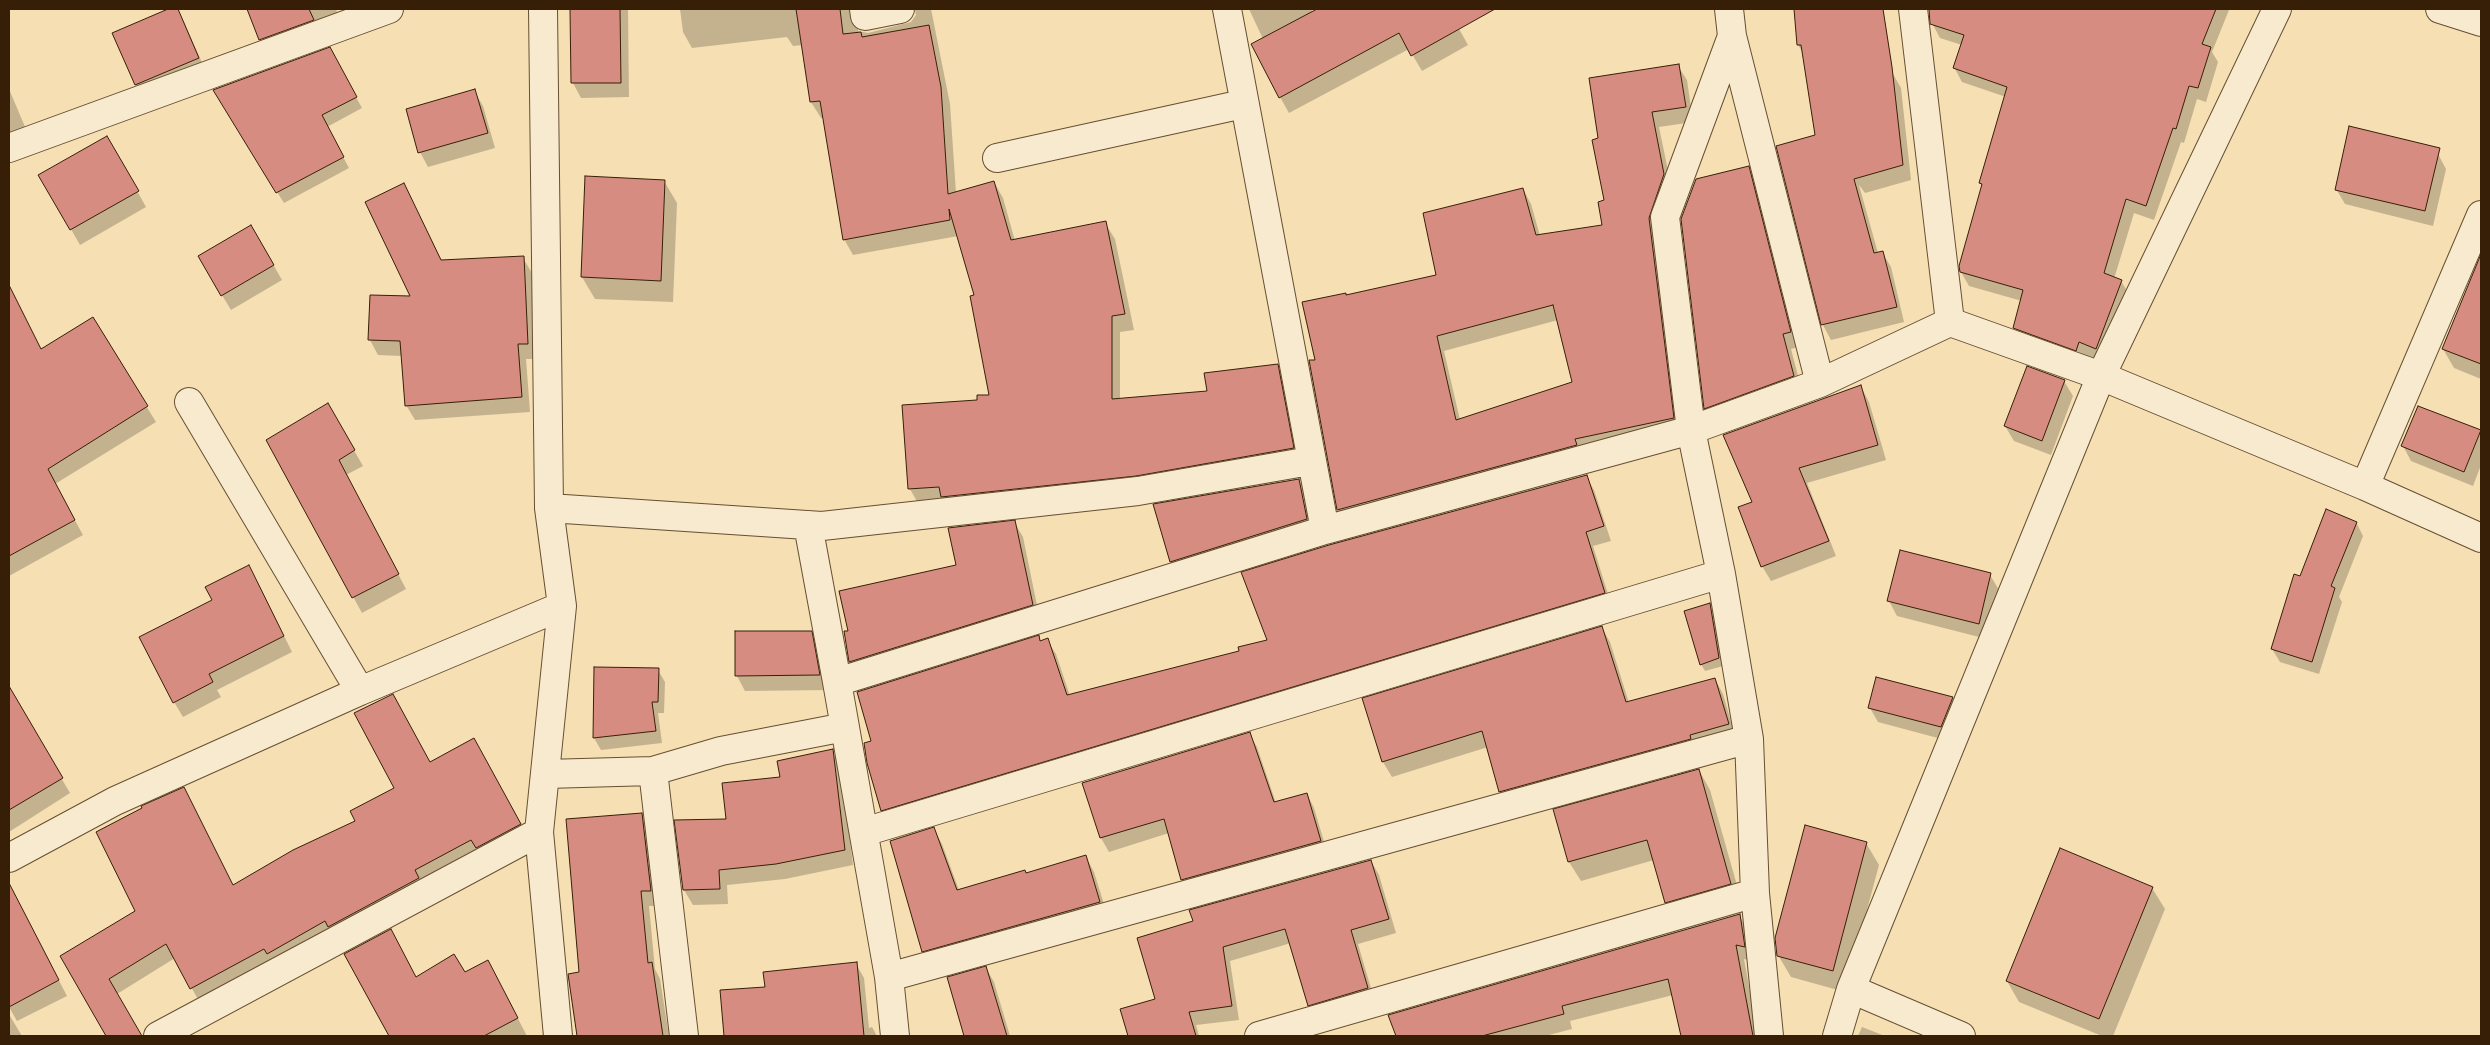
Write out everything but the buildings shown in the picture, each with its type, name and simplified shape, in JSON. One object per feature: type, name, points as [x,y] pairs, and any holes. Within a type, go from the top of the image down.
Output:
[{"type":"street","points":[[9,148],[389,9]]},
{"type":"street","points":[[542,9],[549,508],[562,606],[540,832],[558,1036]]},
{"type":"street","points":[[864,9],[865,16],[900,9]]},
{"type":"street","points":[[1227,9],[1310,461],[1325,530]]},
{"type":"street","points":[[1729,9],[1732,36],[1820,383]]},
{"type":"street","points":[[1913,9],[1950,322]]},
{"type":"street","points":[[1837,1036],[1851,989],[2101,376],[2277,9]]},
{"type":"street","points":[[2440,9],[2481,22]]},
{"type":"street","points":[[1732,36],[1665,217],[1691,430],[1721,574],[1750,739],[1755,893],[1770,1036]]},
{"type":"street","points":[[997,158],[1243,104]]},
{"type":"street","points":[[2365,486],[2481,215]]},
{"type":"street","points":[[838,682],[1325,530],[1691,430],[1820,383],[1950,322],[2101,376],[2365,486],[2481,538]]},
{"type":"street","points":[[188,402],[360,691]]},
{"type":"street","points":[[549,508],[832,525],[1138,491],[1310,461]]},
{"type":"street","points":[[808,525],[838,682],[889,977],[896,1036]]},
{"type":"street","points":[[864,832],[1721,574]]},
{"type":"street","points":[[9,858],[114,801],[360,691],[562,606]]},
{"type":"street","points":[[546,774],[653,771],[721,751],[845,727]]},
{"type":"street","points":[[889,977],[1750,739]]},
{"type":"street","points":[[653,771],[684,1036]]},
{"type":"street","points":[[158,1036],[540,832]]},
{"type":"street","points":[[1259,1036],[1755,893]]},
{"type":"street","points":[[1851,989],[1961,1036]]}]
